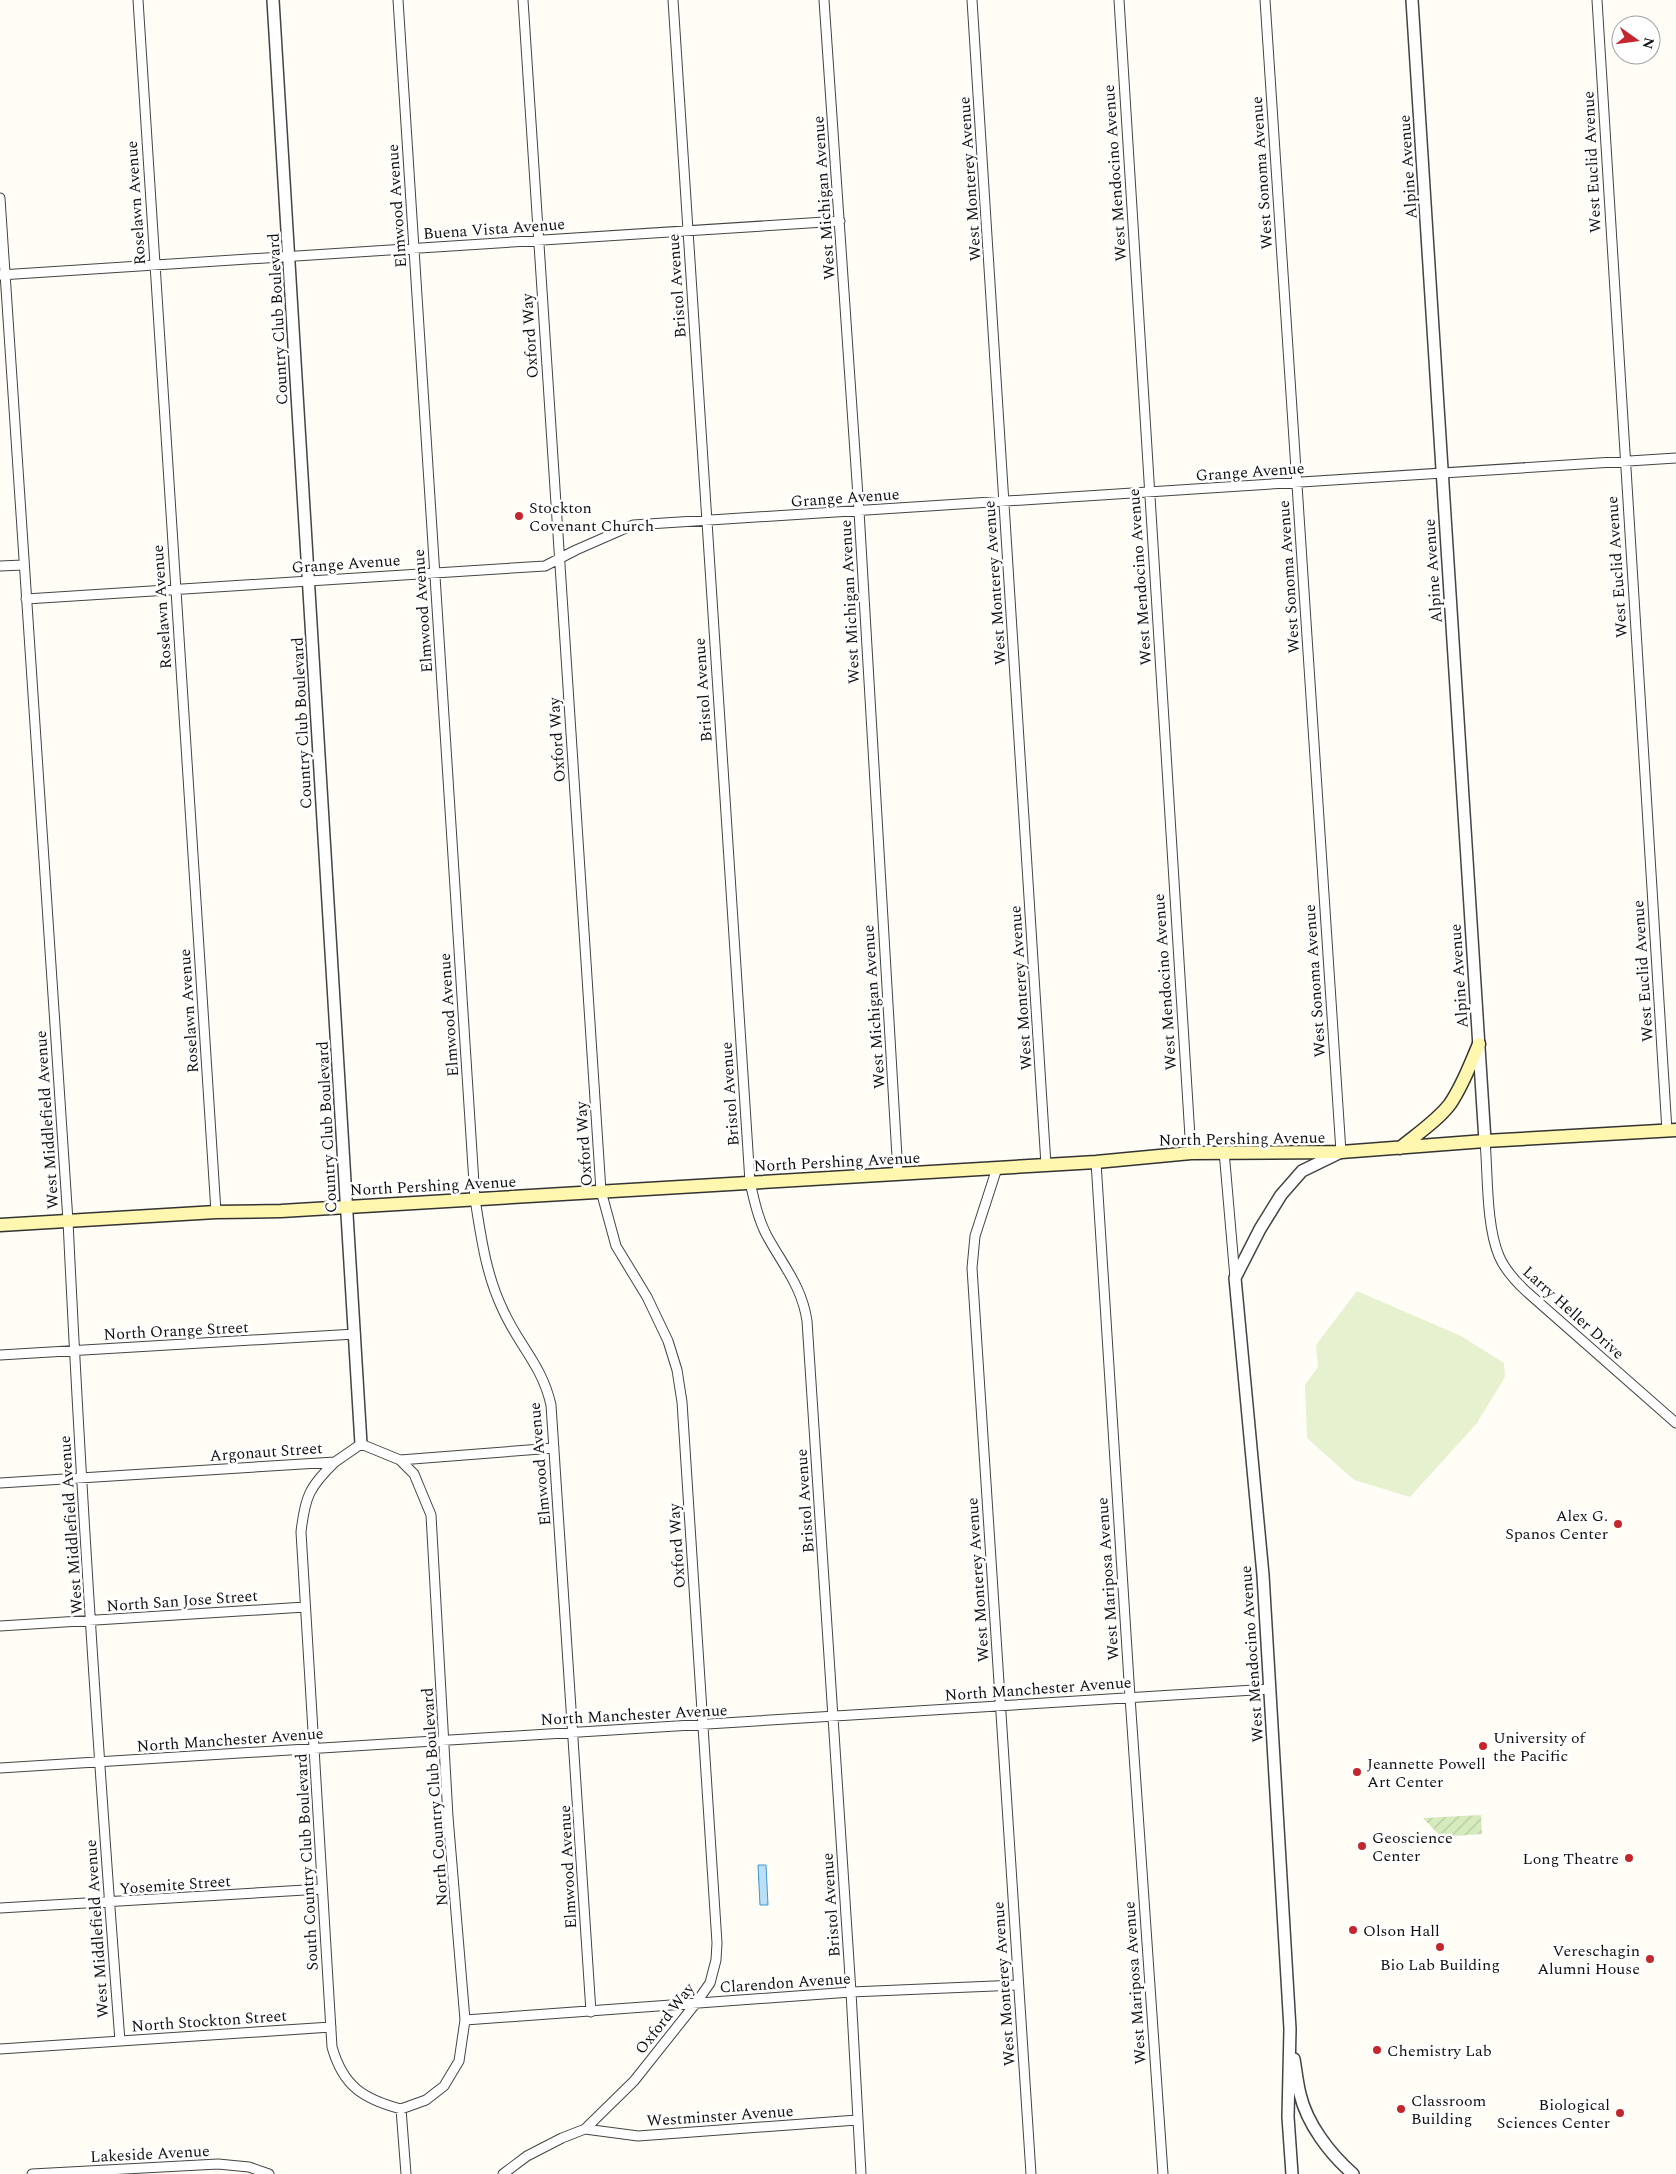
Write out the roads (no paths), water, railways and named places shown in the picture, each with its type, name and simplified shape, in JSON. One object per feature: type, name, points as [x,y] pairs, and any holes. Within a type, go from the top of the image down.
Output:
[{"type":"main road","points":[[1400,1148],[1437,1118],[1449,1105],[1463,1082],[1479,1044]]},
{"type":"main road","name":"North Pershing Avenue","points":[[0,1225],[898,1174],[1096,1162],[1224,1151],[1341,1152],[1485,1141],[1671,1131]]},
{"type":"street","name":"Roselawn Avenue","points":[[138,0],[216,1212]]},
{"type":"street","name":"Country Club Boulevard","points":[[273,0],[361,1444]]},
{"type":"street","name":"Elmwood Avenue","points":[[398,0],[475,1199],[482,1246],[495,1292],[513,1331],[540,1373],[548,1393],[554,1448],[574,1732],[591,2012]]},
{"type":"street","name":"Oxford Way","points":[[503,2174],[527,2156],[562,2138],[585,2129],[634,2081],[710,1983],[716,1960],[717,1943],[682,1402],[677,1370],[668,1342],[658,1317],[616,1246],[601,1191],[523,0]]},
{"type":"street","name":"Bristol Avenue","points":[[673,0],[750,1182],[756,1209],[766,1234],[793,1276],[801,1294],[805,1310],[851,1992],[861,2174]]},
{"type":"street","name":"West Michigan Avenue","points":[[824,0],[859,511],[898,1174]]},
{"type":"street","name":"West Monterey Avenue","points":[[972,0],[1046,1165]]},
{"type":"street","name":"West Mendocino Avenue","points":[[1119,0],[1191,1153]]},
{"type":"street","name":"West Sonoma Avenue","points":[[1265,0],[1341,1152]]},
{"type":"street","name":"Alpine Avenue","points":[[1412,0],[1485,1141]]},
{"type":"street","name":"West Euclid Avenue","points":[[1597,0],[1624,461],[1671,1131]]},
{"type":"street","name":"West Middlefield Avenue","points":[[0,198],[2,275],[24,565],[68,1221],[91,1621],[120,2041]]},
{"type":"street","name":"Buena Vista Avenue","points":[[2,275],[840,221]]},
{"type":"street","name":"Grange Avenue","points":[[26,599],[545,566],[623,528],[633,526],[1676,458]]},
{"type":"street","points":[[0,566],[24,565]]},
{"type":"street","name":"Larry Heller Drive","points":[[1485,1141],[1492,1234],[1499,1257],[1506,1269],[1527,1292],[1676,1423]]},
{"type":"street","name":"West Mendocino Avenue","points":[[1224,1151],[1263,1575],[1290,2029],[1288,2117],[1292,2174]]},
{"type":"street","points":[[1235,1278],[1260,1228],[1281,1195],[1302,1171],[1341,1152]]},
{"type":"street","name":"West Mariposa Avenue","points":[[1096,1162],[1163,2174]]},
{"type":"street","name":"West Monterey Avenue","points":[[997,1168],[975,1236],[972,1262],[1031,2174]]},
{"type":"street","name":"North Orange Street","points":[[0,1355],[354,1334]]},
{"type":"street","points":[[361,1444],[400,1460],[554,1448]]},
{"type":"street","name":"Argonaut Street","points":[[0,1483],[335,1462],[361,1444]]},
{"type":"street","name":"North Country Club Boulevard","points":[[400,1460],[414,1474],[431,1515],[448,1817],[465,2020],[459,2061],[444,2086],[426,2100],[401,2109]]},
{"type":"street","name":"South Country Club Boulevard","points":[[335,1462],[316,1480],[304,1503],[301,1532],[332,2047],[343,2076],[354,2088],[366,2096],[401,2109]]},
{"type":"street","name":"North San Jose Street","points":[[0,1626],[305,1607]]},
{"type":"street","name":"North Manchester Avenue","points":[[0,1768],[1270,1689]]},
{"type":"street","name":"Yosemite Street","points":[[0,1908],[322,1889]]},
{"type":"street","name":"Clarendon Avenue","points":[[465,2020],[851,1992],[1018,1985]]},
{"type":"street","name":"North Stockton Street","points":[[0,2049],[331,2026]]},
{"type":"street","name":"West Mendocino Avenue","points":[[1290,2029],[1300,2094],[1308,2118],[1332,2153],[1353,2174]]},
{"type":"street","points":[[401,2109],[406,2174]]},
{"type":"street","name":"Westminster Avenue","points":[[585,2129],[638,2136],[857,2120]]},
{"type":"street","name":"Lakeside Avenue","points":[[32,2174],[218,2164],[250,2167],[269,2174]]},
{"type":"water","points":[[758,1865],[766,1865],[768,1905],[760,1905]]},
{"type":"place","name":"Stockton Covenant Church","points":[[519,516]]},
{"type":"place","name":"Alex G. Spanos Center","points":[[1618,1524]]},
{"type":"place","name":"University of the Pacific","points":[[1483,1746]]},
{"type":"place","name":"Jeannette Powell Art Center","points":[[1357,1772]]},
{"type":"place","name":"Geoscience Center","points":[[1362,1846]]},
{"type":"place","name":"Long Theatre","points":[[1629,1858]]},
{"type":"place","name":"Olson Hall","points":[[1353,1930]]},
{"type":"place","name":"Bio Lab Building","points":[[1440,1947]]},
{"type":"place","name":"Vereschagin Alumni House","points":[[1650,1959]]},
{"type":"place","name":"Chemistry Lab","points":[[1377,2050]]},
{"type":"place","name":"Classroom Building","points":[[1401,2109]]},
{"type":"place","name":"Biological Sciences Center","points":[[1620,2113]]}]
